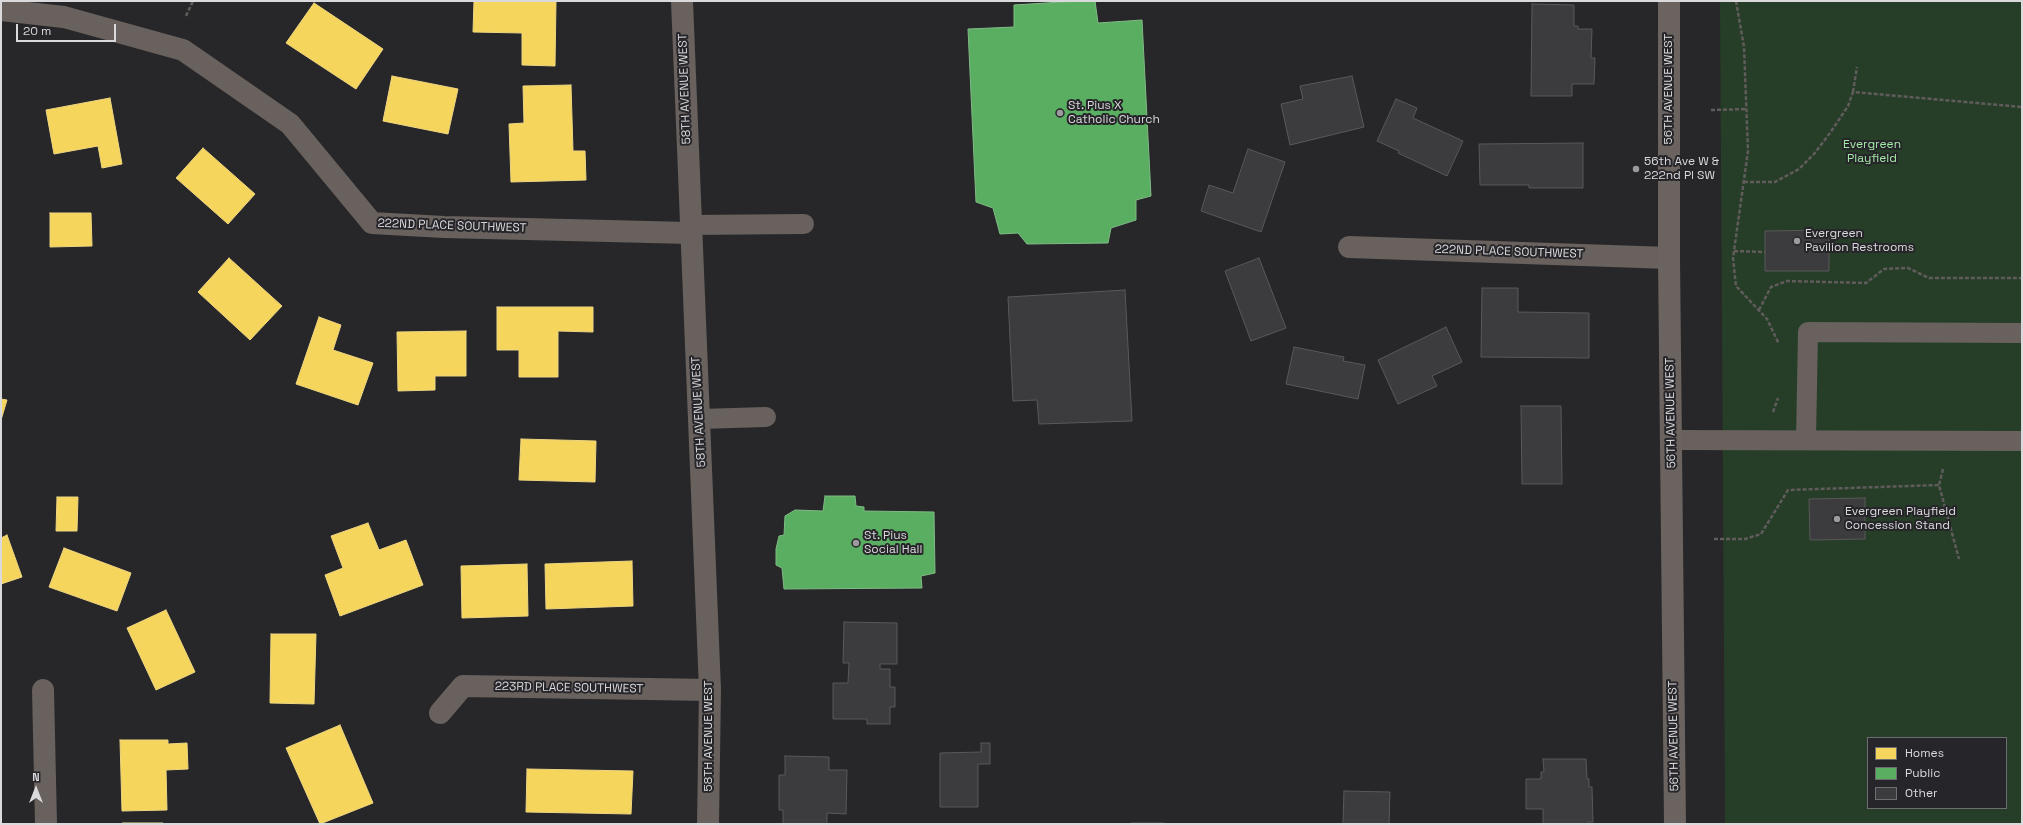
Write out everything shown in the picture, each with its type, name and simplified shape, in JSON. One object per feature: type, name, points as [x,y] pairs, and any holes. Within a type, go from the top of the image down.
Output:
[{"type":"main road","name":"56TH AVENUE WEST","points":[[1669,1],[1669,258],[1675,824]]},
{"type":"street","name":"58TH AVENUE WEST","points":[[682,1],[690,229],[700,419],[710,690],[708,824]]},
{"type":"street","name":"222ND PLACE SOUTHWEST","points":[[1,10],[64,17],[183,50],[290,124],[372,223],[444,227],[690,229]]},
{"type":"street","name":"222ND PLACE SOUTHWEST","points":[[1350,247],[1669,258]]},
{"type":"street","name":"223RD PLACE SOUTHWEST","points":[[440,713],[463,686],[710,690]]},
{"type":"street","points":[[43,690],[46,824]]},
{"type":"lane","points":[[690,229],[804,224]]},
{"type":"lane","points":[[1806,440],[1808,332],[2022,333]]},
{"type":"lane","points":[[700,419],[766,417]]},
{"type":"lane","points":[[1671,440],[2022,441]]},
{"type":"path","points":[[186,16],[193,1]]},
{"type":"path","points":[[1736,1],[1744,47],[1748,151],[1733,258],[1736,286],[1767,319],[1781,348]]},
{"type":"path","points":[[1744,182],[1775,182],[1799,170],[1814,154],[1848,106],[1853,92],[1857,67]]},
{"type":"path","points":[[1853,92],[2022,107]]},
{"type":"path","points":[[1711,110],[1747,110]]},
{"type":"path","points":[[1734,251],[1764,252]]},
{"type":"path","points":[[1759,310],[1771,287],[1787,281],[1866,283],[1884,269],[1908,268],[1929,278],[2022,278]]},
{"type":"path","points":[[1765,440],[1778,396]]},
{"type":"path","points":[[1945,464],[1939,485],[1959,559]]},
{"type":"path","points":[[1714,539],[1745,539],[1761,534],[1788,490],[1939,485]]},
{"type":"green space","name":"Evergreen Playfield","points":[[1720,1],[2022,1],[2022,824],[1725,824]]},
{"type":"building: Homes","points":[[474,1],[556,1],[555,66],[522,65],[522,33],[473,32]]},
{"type":"building: Homes","points":[[314,3],[383,49],[356,89],[286,43]]},
{"type":"building: Homes","points":[[392,76],[458,89],[448,134],[383,121]]},
{"type":"building: Homes","points":[[571,85],[573,151],[585,151],[586,180],[511,182],[509,124],[524,123],[523,86]]},
{"type":"building: Homes","points":[[110,98],[122,164],[102,168],[98,146],[54,154],[46,110]]},
{"type":"building: Homes","points":[[203,148],[255,194],[228,224],[176,178]]},
{"type":"building: Homes","points":[[50,213],[91,213],[92,246],[50,247]]},
{"type":"building: Homes","points":[[229,258],[282,306],[250,340],[198,292]]},
{"type":"building: Homes","points":[[497,307],[593,307],[593,332],[558,331],[558,377],[519,377],[519,350],[497,350]]},
{"type":"building: Homes","points":[[319,317],[341,325],[333,350],[373,363],[358,405],[296,384]]},
{"type":"building: Homes","points":[[466,331],[466,376],[435,376],[435,390],[398,391],[397,332]]},
{"type":"building: Homes","points":[[1,399],[7,400],[1,420]]},
{"type":"building: Homes","points":[[521,439],[596,441],[595,482],[519,480]]},
{"type":"building: Homes","points":[[57,497],[78,497],[77,531],[56,531]]},
{"type":"building: Homes","points":[[368,523],[379,550],[406,540],[423,585],[340,616],[325,575],[343,568],[331,536]]},
{"type":"building: Homes","points":[[7,535],[22,577],[1,584],[1,538]]},
{"type":"building: Homes","points":[[64,548],[131,573],[117,611],[49,587]]},
{"type":"building: Homes","points":[[632,561],[633,606],[546,609],[545,564]]},
{"type":"building: Homes","points":[[527,564],[528,616],[462,618],[461,566]]},
{"type":"building: Homes","points":[[166,610],[195,672],[156,690],[127,628]]},
{"type":"building: Homes","points":[[271,634],[316,634],[314,704],[270,703]]},
{"type":"building: Homes","points":[[340,725],[373,803],[320,824],[286,748]]},
{"type":"building: Homes","points":[[120,740],[168,740],[168,744],[187,743],[188,769],[166,770],[167,810],[122,811]]},
{"type":"building: Homes","points":[[527,769],[633,771],[631,814],[526,812]]},
{"type":"building: Homes","points":[[163,823],[163,824],[123,824]]},
{"type":"building: Public","name":"St. Pius X Catholic Church","points":[[1095,1],[1098,23],[1142,20],[1151,196],[1136,200],[1136,220],[1111,228],[1108,243],[1027,244],[1018,233],[1000,234],[993,208],[976,202],[968,29],[1014,27],[1014,5]]},
{"type":"building: Public","name":"St. Pius Social Hall","points":[[825,496],[855,496],[856,506],[864,507],[864,511],[934,512],[935,573],[921,576],[922,588],[784,589],[782,568],[776,565],[776,549],[779,536],[784,535],[785,516],[795,510],[823,511]]},
{"type":"building: Other","points":[[1532,4],[1574,5],[1574,26],[1578,26],[1578,29],[1592,29],[1591,58],[1595,58],[1594,84],[1572,84],[1572,96],[1531,96]]},
{"type":"building: Other","points":[[1352,76],[1364,127],[1290,145],[1281,104],[1303,99],[1300,86]]},
{"type":"building: Other","points":[[1396,99],[1417,108],[1413,118],[1463,141],[1447,176],[1398,153],[1399,151],[1377,141]]},
{"type":"building: Other","points":[[1583,143],[1583,188],[1529,188],[1529,185],[1480,185],[1479,144]]},
{"type":"building: Other","points":[[1248,149],[1285,162],[1261,232],[1201,211],[1209,185],[1233,193]]},
{"type":"building: Other","name":"Evergreen Pavilion Restrooms","points":[[1829,230],[1829,271],[1765,271],[1765,231]]},
{"type":"building: Other","points":[[1259,258],[1286,328],[1251,341],[1225,271]]},
{"type":"building: Other","points":[[1482,288],[1518,288],[1518,312],[1589,313],[1589,358],[1481,357]]},
{"type":"building: Other","points":[[1125,290],[1132,421],[1039,424],[1037,400],[1013,401],[1008,297]]},
{"type":"building: Other","points":[[1446,327],[1462,362],[1432,376],[1437,386],[1398,404],[1378,360]]},
{"type":"building: Other","points":[[1294,347],[1344,357],[1343,361],[1365,365],[1358,399],[1286,384]]},
{"type":"building: Other","points":[[1521,406],[1561,406],[1562,484],[1522,484]]},
{"type":"building: Other","name":"Evergreen Playfield Concession Stand","points":[[1865,498],[1865,539],[1810,540],[1809,499]]},
{"type":"building: Other","points":[[844,622],[897,623],[897,664],[880,664],[880,669],[890,669],[890,687],[895,687],[895,707],[890,707],[890,724],[867,724],[867,719],[833,719],[833,683],[848,683],[849,663],[843,663]]},
{"type":"building: Other","points":[[981,743],[990,743],[990,764],[978,764],[978,807],[940,807],[940,753],[981,752]]},
{"type":"building: Other","points":[[785,756],[829,757],[829,770],[847,770],[846,814],[827,813],[827,824],[783,824],[783,810],[779,810],[779,775],[785,775]]},
{"type":"building: Other","points":[[1543,759],[1586,759],[1587,779],[1589,779],[1589,787],[1592,787],[1593,822],[1588,822],[1588,824],[1543,824],[1543,809],[1526,809],[1526,779],[1541,779],[1541,772],[1544,772]]},
{"type":"building: Other","points":[[1344,791],[1390,792],[1389,824],[1343,824]]},
{"type":"building: Other","points":[[1164,823],[1164,824],[1132,824]]},
{"type":"place","name":"St. Pius X Catholic Church","points":[[1060,113]]},
{"type":"place","name":"56th Ave W & 222nd Pl SW","points":[[1636,169]]},
{"type":"place","name":"Evergreen Pavilion Restrooms","points":[[1797,241]]},
{"type":"place","name":"Evergreen Playfield Concession Stand","points":[[1837,519]]},
{"type":"place","name":"St. Pius Social Hall","points":[[856,543]]}]
